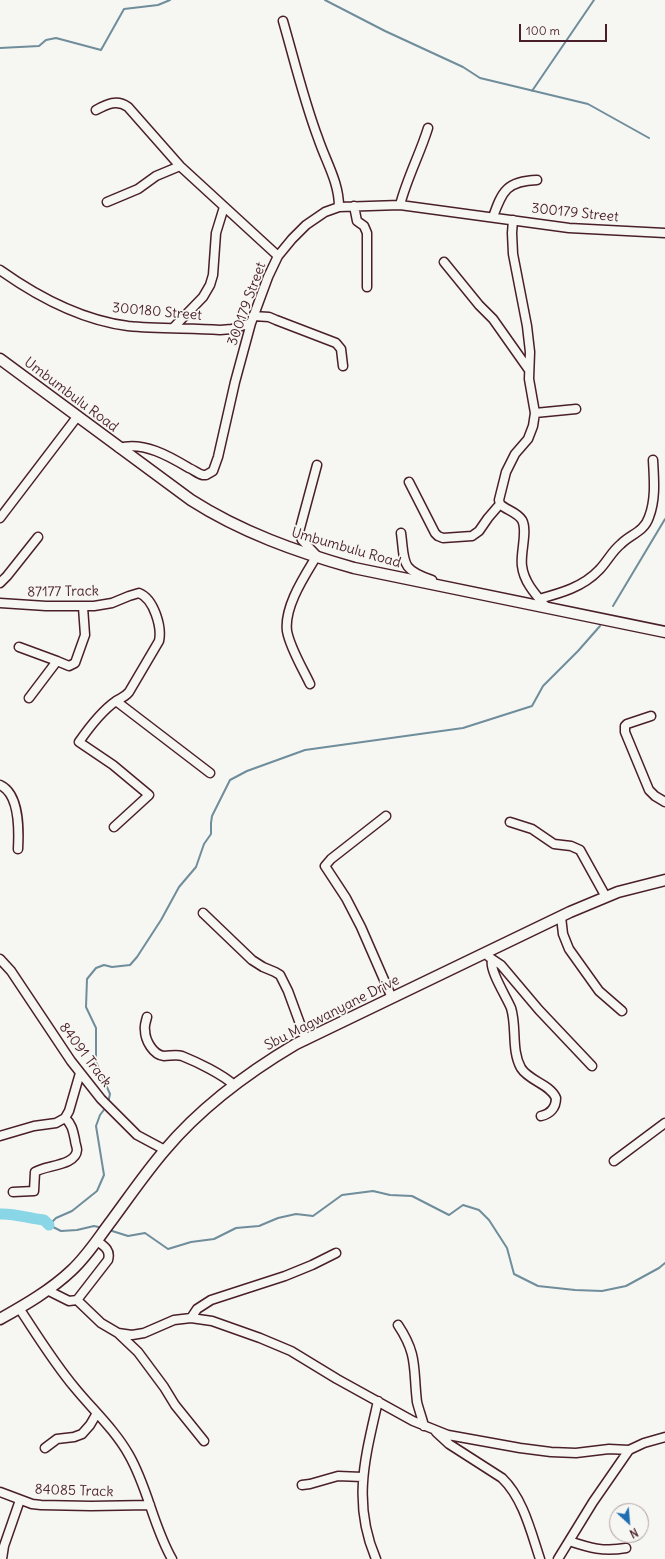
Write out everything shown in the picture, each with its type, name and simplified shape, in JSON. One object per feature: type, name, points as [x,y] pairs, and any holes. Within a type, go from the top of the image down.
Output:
[{"type":"main road","name":"Umbumbulu Road","points":[[0,359],[173,488],[207,511],[258,535],[317,558],[354,568],[445,588],[665,632]]},
{"type":"main road","name":"Sbu Magwanyane Drive","points":[[0,1319],[48,1290],[71,1271],[99,1239],[165,1150],[203,1111],[234,1085],[266,1062],[306,1040],[392,998],[489,956],[562,917],[618,892],[665,880]]},
{"type":"street","points":[[283,21],[317,138],[334,174],[339,194],[339,207]]},
{"type":"street","points":[[96,110],[112,102],[123,103],[128,107],[180,166],[278,256]]},
{"type":"street","points":[[400,205],[428,128]]},
{"type":"street","points":[[107,202],[138,189],[156,176],[180,166]]},
{"type":"street","points":[[493,217],[503,192],[521,182],[537,180]]},
{"type":"street","name":"300179 Street","points":[[119,448],[130,445],[148,449],[164,455],[203,475],[213,471],[218,457],[234,382],[252,320],[268,277],[278,256],[306,225],[325,212],[339,207],[400,205],[583,230],[665,232]]},
{"type":"street","points":[[354,206],[357,221],[364,226],[367,233],[367,287]]},
{"type":"street","points":[[173,328],[203,297],[210,285],[214,270],[216,233],[224,207]]},
{"type":"street","points":[[409,482],[435,533],[440,537],[472,536],[479,531],[500,504],[499,497],[504,477],[515,454],[528,439],[533,426],[535,413],[529,370],[529,339],[513,254],[513,220]]},
{"type":"street","points":[[444,262],[479,305],[493,319],[529,370]]},
{"type":"street","name":"300180 Street","points":[[0,270],[25,288],[77,313],[94,319],[128,326],[220,330],[252,320]]},
{"type":"street","points":[[252,320],[269,317],[336,343],[341,349],[343,366]]},
{"type":"street","points":[[535,413],[576,409]]},
{"type":"street","points":[[0,518],[77,417]]},
{"type":"street","points":[[539,599],[562,592],[591,578],[619,545],[643,528],[649,518],[653,502],[653,460]]},
{"type":"street","points":[[310,684],[290,642],[287,630],[289,614],[301,581],[317,558],[302,540],[300,532],[317,465]]},
{"type":"street","points":[[500,504],[517,515],[523,523],[524,534],[521,552],[523,571],[531,589],[547,608]]},
{"type":"street","points":[[401,533],[404,560],[409,569],[445,588]]},
{"type":"street","points":[[0,583],[38,538]]},
{"type":"street","name":"87177 Track","points":[[0,603],[83,607],[112,603],[136,594],[142,594],[147,598],[161,632],[159,641],[129,692],[125,697],[116,701]]},
{"type":"street","points":[[19,647],[70,666],[74,664],[85,634],[83,607]]},
{"type":"street","points":[[29,698],[57,661]]},
{"type":"street","points":[[114,827],[149,795],[113,765],[79,742],[96,721],[116,701],[210,773]]},
{"type":"street","points":[[651,716],[627,724],[625,726],[625,732],[649,790],[665,802]]},
{"type":"street","points":[[0,785],[9,791],[12,797],[17,821],[18,850]]},
{"type":"street","points":[[386,816],[336,854],[325,866],[346,898],[361,927],[392,998]]},
{"type":"street","points":[[510,822],[532,829],[554,844],[571,846],[580,850],[606,897]]},
{"type":"street","points":[[203,913],[252,960],[263,967],[276,972],[280,976],[288,991],[306,1040]]},
{"type":"street","points":[[562,917],[563,934],[569,949],[599,990],[622,1011]]},
{"type":"street","points":[[489,956],[501,965],[539,1010],[592,1066]]},
{"type":"street","points":[[489,956],[492,968],[507,998],[512,1014],[516,1049],[521,1068],[549,1090],[556,1098],[553,1109],[547,1114],[541,1116]]},
{"type":"street","name":"84091 Track","points":[[0,959],[14,975],[40,1016],[80,1073],[107,1105],[137,1135],[165,1150]]},
{"type":"street","points":[[146,1017],[144,1029],[147,1040],[156,1053],[164,1056],[182,1056],[221,1075],[234,1085]]},
{"type":"street","points":[[0,1136],[34,1126],[56,1123],[65,1118],[69,1111],[80,1073]]},
{"type":"street","points":[[14,1192],[34,1191],[35,1172],[70,1160],[75,1155],[77,1150],[71,1123],[65,1118]]},
{"type":"street","points":[[614,1161],[665,1124]]},
{"type":"street","points":[[48,1290],[69,1301],[77,1300],[108,1260],[108,1251],[99,1239]]},
{"type":"street","points":[[192,1318],[197,1309],[211,1300],[285,1276],[312,1265],[336,1252]]},
{"type":"street","points":[[77,1300],[101,1324],[118,1333],[138,1352],[175,1405],[204,1441]]},
{"type":"street","points":[[19,1308],[58,1367],[113,1432],[128,1454],[150,1504],[161,1539],[172,1559]]},
{"type":"street","points":[[118,1333],[144,1333],[174,1320],[192,1318],[212,1321],[283,1347],[424,1426],[457,1437],[506,1446],[551,1452],[576,1453],[609,1449],[629,1450],[644,1443],[665,1437]]},
{"type":"street","points":[[398,1325],[407,1339],[413,1354],[418,1402],[424,1426]]},
{"type":"street","points":[[376,1559],[371,1547],[364,1516],[362,1477],[378,1401]]},
{"type":"street","points":[[45,1448],[57,1439],[74,1437],[82,1434],[90,1425],[97,1413]]},
{"type":"street","points":[[436,1431],[449,1444],[502,1478],[509,1485],[515,1493],[540,1559]]},
{"type":"street","points":[[558,1559],[629,1450]]},
{"type":"street","points":[[302,1484],[310,1484],[338,1476],[362,1477]]},
{"type":"street","name":"84085 Track","points":[[0,1492],[32,1504],[56,1506],[150,1504]]},
{"type":"street","points":[[2,1559],[4,1546],[20,1500]]},
{"type":"street","points":[[569,1541],[595,1550],[626,1548]]},
{"type":"waterway","points":[[0,48],[39,46],[46,40],[56,38],[101,50],[124,9],[158,5],[170,0]]},
{"type":"waterway","points":[[325,0],[385,31],[463,67],[480,78],[588,104],[649,138]]},
{"type":"waterway","points":[[532,91],[594,0]]},
{"type":"waterway","points":[[613,606],[665,519]]},
{"type":"waterway","points":[[108,1103],[110,1094],[96,1062],[96,1028],[86,1007],[87,979],[96,968],[104,965],[112,967],[130,965],[137,957],[161,920],[179,887],[196,867],[204,844],[211,834],[212,816],[230,780],[247,771],[305,750],[463,728],[532,706],[543,686],[578,651],[600,626]]},
{"type":"waterway","points":[[103,1228],[94,1226],[77,1230],[61,1231],[49,1225],[56,1218],[72,1211],[97,1191],[104,1175],[96,1126],[100,1115],[106,1107]]},
{"type":"waterway","points":[[109,1230],[128,1236],[145,1233],[168,1249],[191,1242],[214,1239],[236,1228],[259,1226],[278,1218],[296,1214],[313,1216],[342,1195],[373,1191],[390,1195],[412,1196],[449,1215],[463,1205],[479,1210],[489,1220],[507,1248],[514,1274],[538,1286],[602,1291],[626,1286],[659,1268],[665,1263]]},
{"type":"waterway","points":[[0,1214],[11,1214],[44,1220],[49,1225]]}]
